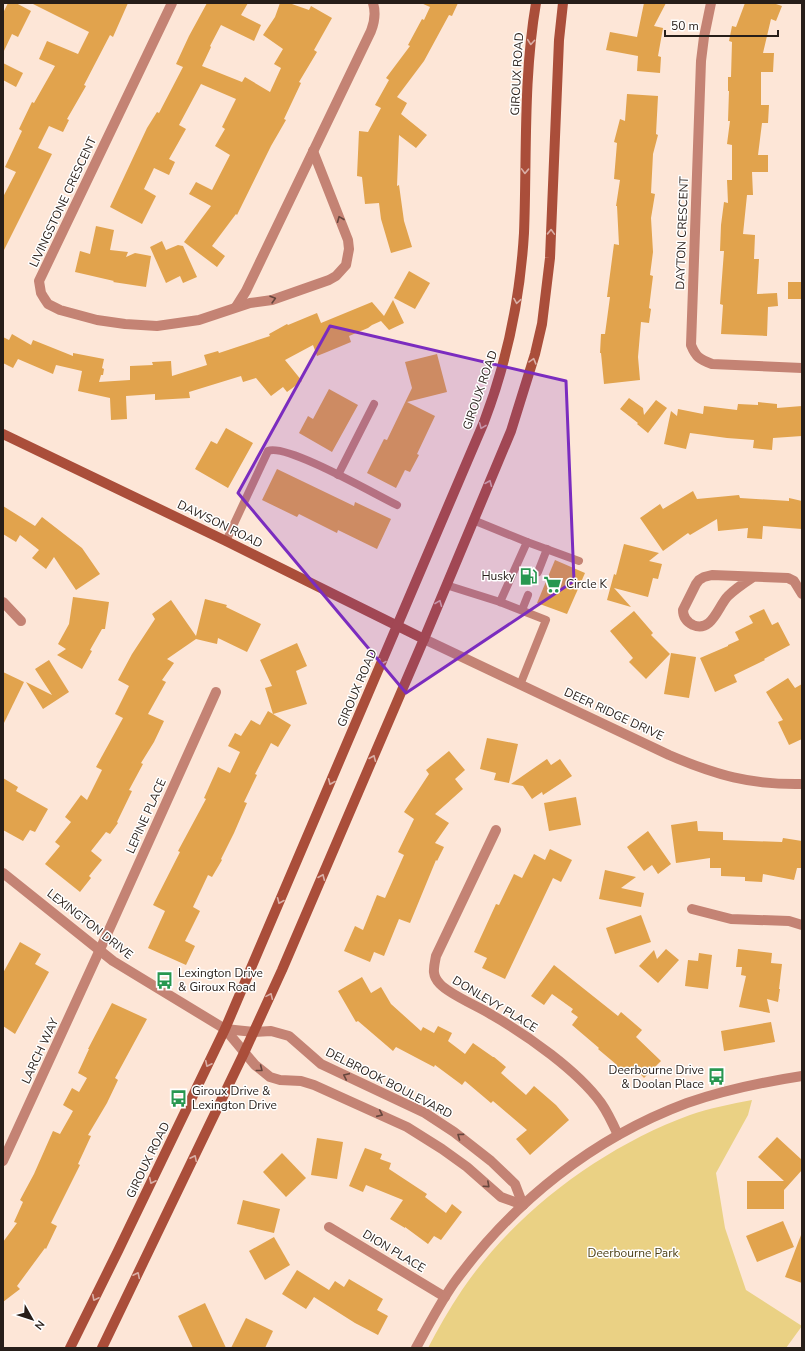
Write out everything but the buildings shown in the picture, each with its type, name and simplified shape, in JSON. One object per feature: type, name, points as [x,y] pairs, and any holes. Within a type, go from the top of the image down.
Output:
[{"type":"main road","name":"GIROUX ROAD","points":[[70,1348],[122,1244],[225,1029],[398,626],[494,396],[509,343],[519,289],[522,259],[529,63],[532,25],[536,3]]},
{"type":"main road","points":[[102,1348],[254,1032],[282,970],[424,639],[510,431],[531,370],[542,324],[550,258],[559,40],[563,3]]},
{"type":"main road","name":"DAWSON ROAD","points":[[3,434],[226,541],[424,639]]},
{"type":"street","name":"LIVINGSTONE CRESCENT","points":[[172,3],[39,281],[41,293],[48,304],[60,310],[97,320],[157,326],[199,320],[250,303],[272,300],[329,280],[336,276],[346,265],[349,249],[348,240],[313,151]]},
{"type":"street","points":[[236,307],[246,291],[371,31],[375,15],[373,3]]},
{"type":"street","name":"DAYTON CRESCENT","points":[[711,3],[704,37],[700,77],[691,344],[698,358],[718,365],[802,368]]},
{"type":"street","points":[[753,577],[728,596],[713,619],[706,625],[695,626],[685,619],[683,610],[699,580],[712,575],[788,578],[794,581],[802,594]]},
{"type":"street","points":[[3,602],[21,621]]},
{"type":"street","name":"DEER RIDGE DRIVE","points":[[424,639],[669,754],[709,771],[729,777],[763,783],[802,784]]},
{"type":"street","name":"LEPINE PLACE","points":[[100,951],[216,692]]},
{"type":"street","name":"DONLEVY PLACE","points":[[496,830],[436,956],[433,972],[434,977],[446,990],[509,1025],[567,1068],[601,1102],[618,1135]]},
{"type":"street","name":"LEXINGTON DRIVE","points":[[3,873],[113,961],[225,1029]]},
{"type":"street","points":[[692,909],[731,919],[789,921],[802,925]]},
{"type":"street","name":"LARCH WAY","points":[[3,1161],[100,951]]},
{"type":"street","points":[[225,1029],[255,1065],[270,1077],[280,1080],[300,1081],[314,1084],[407,1127],[467,1167],[501,1197],[523,1205]]},
{"type":"street","name":"DELBROOK BOULEVARD","points":[[225,1029],[254,1032],[271,1031],[289,1036],[321,1064],[408,1104],[438,1121],[472,1145],[515,1184],[523,1205]]},
{"type":"street","points":[[416,1348],[445,1296],[485,1244],[545,1184],[572,1164],[618,1135],[663,1113],[688,1103],[732,1090],[802,1076]]},
{"type":"street","name":"DION PLACE","points":[[329,1227],[445,1296]]},
{"type":"lane","points":[[338,475],[374,404]]},
{"type":"lane","points":[[226,541],[268,451],[272,449],[311,461],[397,505]]},
{"type":"lane","points":[[473,520],[579,561]]},
{"type":"lane","points":[[500,602],[527,542]]},
{"type":"lane","points":[[538,572],[547,549]]},
{"type":"lane","points":[[446,585],[500,602],[546,620],[520,684]]},
{"type":"lane","points":[[522,610],[528,595]]},
{"type":"highlighted area","points":[[330,326],[566,381],[574,581],[406,693],[238,493]]},
{"type":"green space","name":"Deerbourne Park","points":[[752,1100],[748,1115],[716,1173],[725,1228],[746,1290],[802,1326],[786,1348],[428,1348],[457,1297],[483,1262],[507,1235],[534,1209],[562,1186],[593,1164],[625,1145],[657,1129],[690,1115],[721,1106]]},
{"type":"place","name":"Husky","points":[[528,576]]},
{"type":"place","name":"Circle K","points":[[553,584]]},
{"type":"place","name":"Lexington Drive & Giroux Road","points":[[165,980]]},
{"type":"place","name":"Deerbourne Drive & Doolan Place","points":[[717,1077]]},
{"type":"place","name":"Giroux Drive & Lexington Drive","points":[[179,1098]]}]
